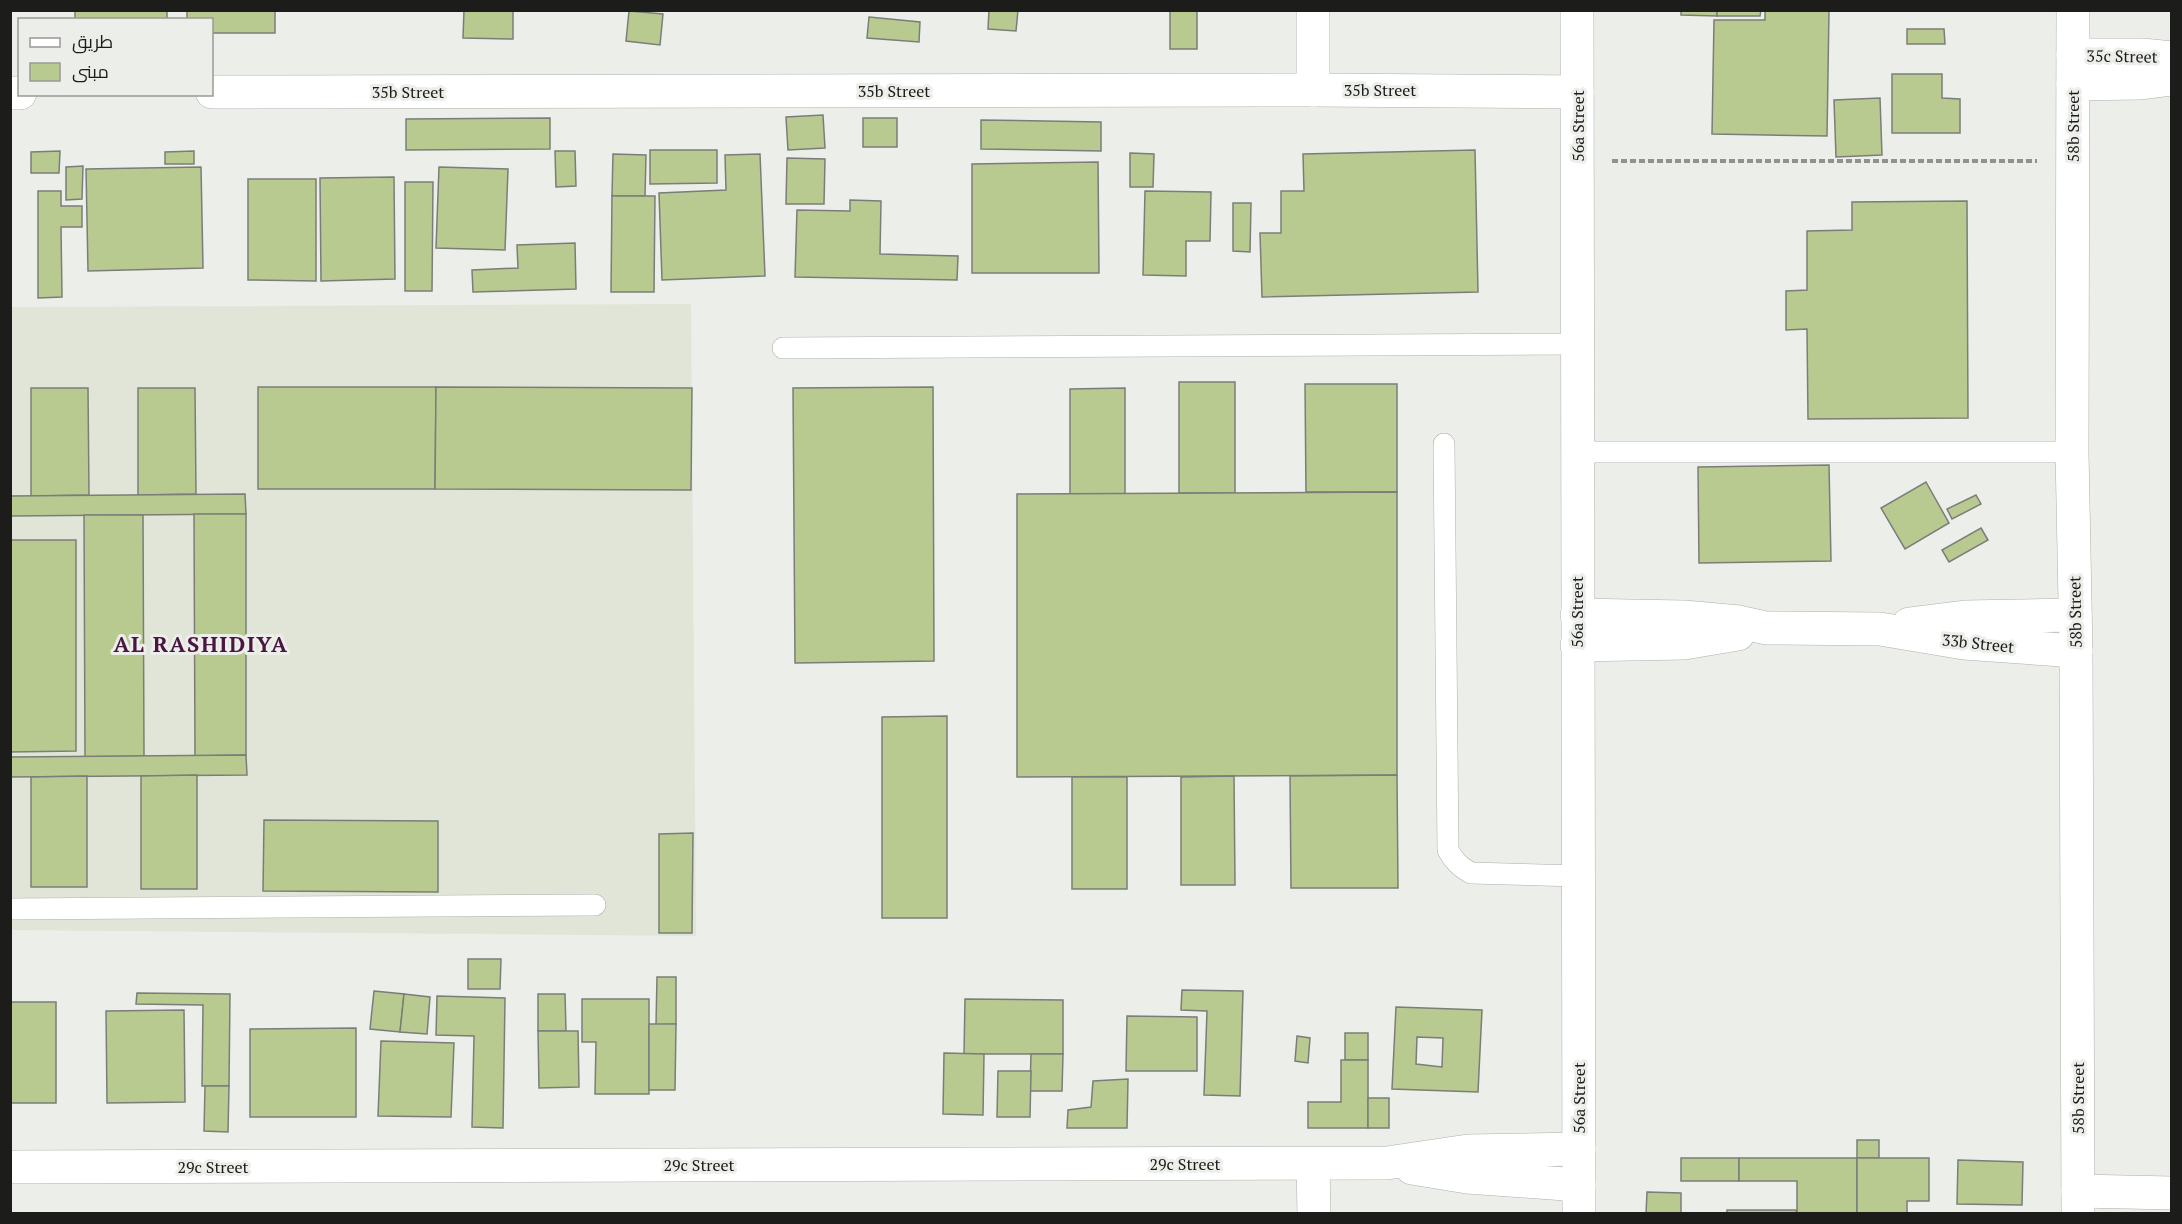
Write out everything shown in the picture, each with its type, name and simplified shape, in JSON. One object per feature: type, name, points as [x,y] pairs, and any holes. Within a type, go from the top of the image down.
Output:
[{"type":"street","points":[[1313,10],[1313,90]]},
{"type":"street","name":"56a Street","points":[[1577,10],[1579,1199]]},
{"type":"street","name":"58b Street","points":[[2073,10],[2072,452],[2076,651],[2078,1202]]},
{"type":"street","name":"35c Street","points":[[2073,69],[2142,56],[2172,58]]},
{"type":"street","name":"35c Street","points":[[2073,69],[2140,83],[2172,79]]},
{"type":"street","name":"35b Street","points":[[213,92],[1313,90],[1577,92]]},
{"type":"street","name":"33b Street","points":[[1880,629],[1965,617],[2075,615]]},
{"type":"street","name":"33b Street","points":[[1577,630],[1684,642],[1766,628],[1880,629],[1964,643],[2076,651]]},
{"type":"street","name":"29c Street","points":[[10,1167],[1313,1164],[1387,1163],[1468,1151],[1579,1149]]},
{"type":"street","name":"29c Street","points":[[1387,1163],[1579,1199]]},
{"type":"street","points":[[1313,1164],[1314,1214]]},
{"type":"street","points":[[2078,1202],[2172,1193]]},
{"type":"lane","points":[[783,348],[1578,344]]},
{"type":"lane","points":[[1444,444],[1449,850],[1454,860],[1471,873],[1578,876]]},
{"type":"lane","points":[[1578,452],[2072,452]]},
{"type":"lane","points":[[10,909],[595,905]]},
{"type":"path","points":[[1578,161],[2073,162]]},
{"type":"shaded area","points":[[691,304],[696,936],[11,930],[11,307]]},
{"type":"building","points":[[75,10],[167,10],[167,18],[75,18]]},
{"type":"building","points":[[187,10],[275,10],[275,33],[213,33],[213,18],[187,18]]},
{"type":"building","points":[[464,10],[513,10],[513,39],[463,38]]},
{"type":"building","points":[[989,10],[1018,10],[1016,31],[988,29]]},
{"type":"building","points":[[1170,10],[1197,10],[1197,49],[1170,49]]},
{"type":"building","points":[[1681,10],[1717,10],[1717,16],[1681,15]]},
{"type":"building","points":[[1717,10],[1761,10],[1760,16],[1717,16]]},
{"type":"building","points":[[1765,10],[1829,10],[1827,136],[1712,134],[1714,20],[1765,20]]},
{"type":"building","points":[[629,11],[663,14],[660,45],[626,41]]},
{"type":"building","points":[[869,17],[920,22],[919,42],[867,38]]},
{"type":"building","points":[[1907,29],[1944,29],[1945,44],[1907,44]]},
{"type":"building","points":[[1892,74],[1942,74],[1942,98],[1960,99],[1960,133],[1892,133]]},
{"type":"building","points":[[1880,98],[1882,155],[1836,157],[1834,100]]},
{"type":"building","points":[[823,115],[825,148],[788,150],[786,117]]},
{"type":"building","points":[[550,118],[550,149],[406,150],[406,119]]},
{"type":"building","points":[[863,118],[897,118],[897,147],[863,147]]},
{"type":"building","points":[[981,120],[1101,122],[1101,151],[981,149]]},
{"type":"building","points":[[650,150],[717,150],[717,183],[650,184]]},
{"type":"building","points":[[1475,150],[1478,292],[1262,297],[1260,233],[1281,233],[1281,191],[1304,191],[1303,154]]},
{"type":"building","points":[[60,151],[59,173],[31,173],[31,152]]},
{"type":"building","points":[[194,151],[194,164],[165,164],[165,152]]},
{"type":"building","points":[[555,151],[575,151],[576,186],[556,187]]},
{"type":"building","points":[[1130,153],[1154,154],[1153,187],[1130,187]]},
{"type":"building","points":[[613,154],[646,155],[645,196],[612,196]]},
{"type":"building","points":[[760,154],[765,276],[662,280],[659,193],[726,190],[725,155]]},
{"type":"building","points":[[787,158],[825,159],[824,204],[786,204]]},
{"type":"building","points":[[1098,162],[1099,273],[972,273],[972,164]]},
{"type":"building","points":[[83,166],[82,199],[66,200],[66,167]]},
{"type":"building","points":[[201,167],[203,268],[88,271],[86,169]]},
{"type":"building","points":[[439,167],[508,169],[505,250],[436,248]]},
{"type":"building","points":[[394,177],[395,279],[321,281],[320,178]]},
{"type":"building","points":[[248,179],[316,179],[316,281],[248,280]]},
{"type":"building","points":[[405,182],[433,182],[432,291],[405,291]]},
{"type":"building","points":[[38,191],[61,191],[61,206],[82,206],[82,227],[61,227],[62,297],[38,298]]},
{"type":"building","points":[[1145,191],[1211,192],[1210,241],[1186,241],[1186,276],[1143,275]]},
{"type":"building","points":[[612,196],[655,196],[654,292],[611,292]]},
{"type":"building","points":[[850,200],[881,201],[880,254],[958,256],[957,280],[795,277],[797,210],[850,211]]},
{"type":"building","points":[[1967,201],[1968,418],[1808,419],[1807,329],[1786,330],[1786,291],[1807,290],[1807,231],[1852,230],[1852,202]]},
{"type":"building","points":[[1233,203],[1251,203],[1250,252],[1233,251]]},
{"type":"building","points":[[575,243],[576,289],[473,292],[472,270],[518,268],[517,245]]},
{"type":"building","points":[[1179,382],[1235,382],[1235,493],[1179,493]]},
{"type":"building","points":[[1305,384],[1397,384],[1397,492],[1306,492]]},
{"type":"building","points":[[258,387],[436,387],[435,489],[258,489]]},
{"type":"building","points":[[436,387],[692,388],[691,490],[435,489]]},
{"type":"building","points":[[933,387],[934,661],[795,663],[793,388]]},
{"type":"building","points":[[31,388],[88,388],[89,495],[31,496]]},
{"type":"building","points":[[138,388],[195,388],[196,494],[138,495]]},
{"type":"building","points":[[1125,388],[1125,494],[1070,494],[1070,389]]},
{"type":"building","points":[[1829,465],[1831,561],[1699,563],[1698,467]]},
{"type":"building","points":[[1926,482],[1949,523],[1905,549],[1881,508]]},
{"type":"building","points":[[1397,492],[1397,775],[1017,777],[1017,494]]},
{"type":"building","points":[[245,494],[246,514],[10,516],[10,496]]},
{"type":"building","points":[[1976,495],[1981,504],[1952,519],[1947,509]]},
{"type":"building","points":[[194,514],[246,514],[246,755],[195,756]]},
{"type":"building","points":[[84,515],[143,515],[144,756],[85,757]]},
{"type":"building","points":[[1981,528],[1988,540],[1949,562],[1942,550]]},
{"type":"building","points":[[10,540],[76,540],[76,751],[10,752]]},
{"type":"building","points":[[947,716],[947,918],[882,918],[882,717]]},
{"type":"building","points":[[246,755],[247,775],[10,777],[10,757]]},
{"type":"building","points":[[197,775],[197,889],[141,889],[141,776]]},
{"type":"building","points":[[1397,775],[1398,888],[1291,888],[1290,776]]},
{"type":"building","points":[[87,776],[87,887],[31,887],[31,777]]},
{"type":"building","points":[[1234,776],[1235,885],[1181,885],[1181,777]]},
{"type":"building","points":[[1072,777],[1127,777],[1127,889],[1072,889]]},
{"type":"building","points":[[264,820],[438,821],[438,892],[263,891]]},
{"type":"building","points":[[693,833],[692,933],[659,933],[659,834]]},
{"type":"building","points":[[468,959],[501,959],[500,989],[468,989]]},
{"type":"building","points":[[657,977],[676,977],[676,1024],[656,1025]]},
{"type":"building","points":[[1182,990],[1243,991],[1240,1096],[1204,1095],[1207,1011],[1181,1010]]},
{"type":"building","points":[[374,991],[404,994],[400,1032],[370,1029]]},
{"type":"building","points":[[137,993],[230,994],[229,1086],[202,1086],[203,1005],[136,1004]]},
{"type":"building","points":[[404,994],[430,997],[427,1034],[400,1032]]},
{"type":"building","points":[[538,994],[565,994],[566,1031],[538,1031]]},
{"type":"building","points":[[437,996],[505,998],[503,1128],[472,1127],[474,1036],[436,1035]]},
{"type":"building","points":[[582,999],[649,999],[649,1094],[595,1094],[596,1042],[582,1042]]},
{"type":"building","points":[[965,999],[1063,1000],[1063,1054],[964,1054]]},
{"type":"building","points":[[10,1002],[56,1002],[56,1103],[10,1103]]},
{"type":"building","points":[[1396,1007],[1482,1010],[1478,1092],[1392,1089]],"holes":[[[1417,1037],[1443,1038],[1442,1067],[1416,1064]]]},
{"type":"building","points":[[184,1010],[185,1102],[107,1103],[106,1011]]},
{"type":"building","points":[[1127,1016],[1197,1017],[1197,1071],[1126,1071]]},
{"type":"building","points":[[649,1024],[676,1024],[675,1090],[649,1090]]},
{"type":"building","points":[[356,1028],[356,1117],[250,1117],[250,1029]]},
{"type":"building","points":[[538,1031],[578,1031],[579,1087],[539,1088]]},
{"type":"building","points":[[1345,1033],[1368,1033],[1368,1060],[1345,1060]]},
{"type":"building","points":[[1297,1036],[1310,1038],[1308,1063],[1295,1061]]},
{"type":"building","points":[[381,1041],[454,1043],[451,1117],[378,1116]]},
{"type":"building","points":[[944,1053],[984,1054],[983,1115],[943,1114]]},
{"type":"building","points":[[1031,1054],[1063,1054],[1062,1091],[1030,1091]]},
{"type":"building","points":[[1341,1060],[1368,1060],[1368,1128],[1308,1128],[1308,1102],[1341,1102]]},
{"type":"building","points":[[998,1071],[1031,1071],[1030,1117],[997,1117]]},
{"type":"building","points":[[1128,1079],[1127,1128],[1067,1128],[1068,1110],[1091,1107],[1093,1081]]},
{"type":"building","points":[[205,1086],[229,1086],[228,1132],[204,1131]]},
{"type":"building","points":[[1368,1098],[1389,1098],[1389,1128],[1368,1128]]},
{"type":"building","points":[[1857,1140],[1879,1140],[1879,1158],[1857,1158]]},
{"type":"building","points":[[1681,1158],[1739,1158],[1739,1181],[1681,1181]]},
{"type":"building","points":[[1739,1158],[1857,1158],[1857,1214],[1797,1214],[1797,1181],[1739,1181]]},
{"type":"building","points":[[1857,1158],[1929,1158],[1929,1201],[1907,1201],[1907,1214],[1857,1214]]},
{"type":"building","points":[[1958,1160],[2023,1162],[2022,1205],[1957,1204]]},
{"type":"building","points":[[1647,1192],[1681,1193],[1681,1214],[1646,1214]]},
{"type":"building","points":[[1727,1210],[1796,1210],[1797,1214],[1727,1214]]},
{"type":"district","name":"AL RASHIDIYA","points":[[201,644]]}]
